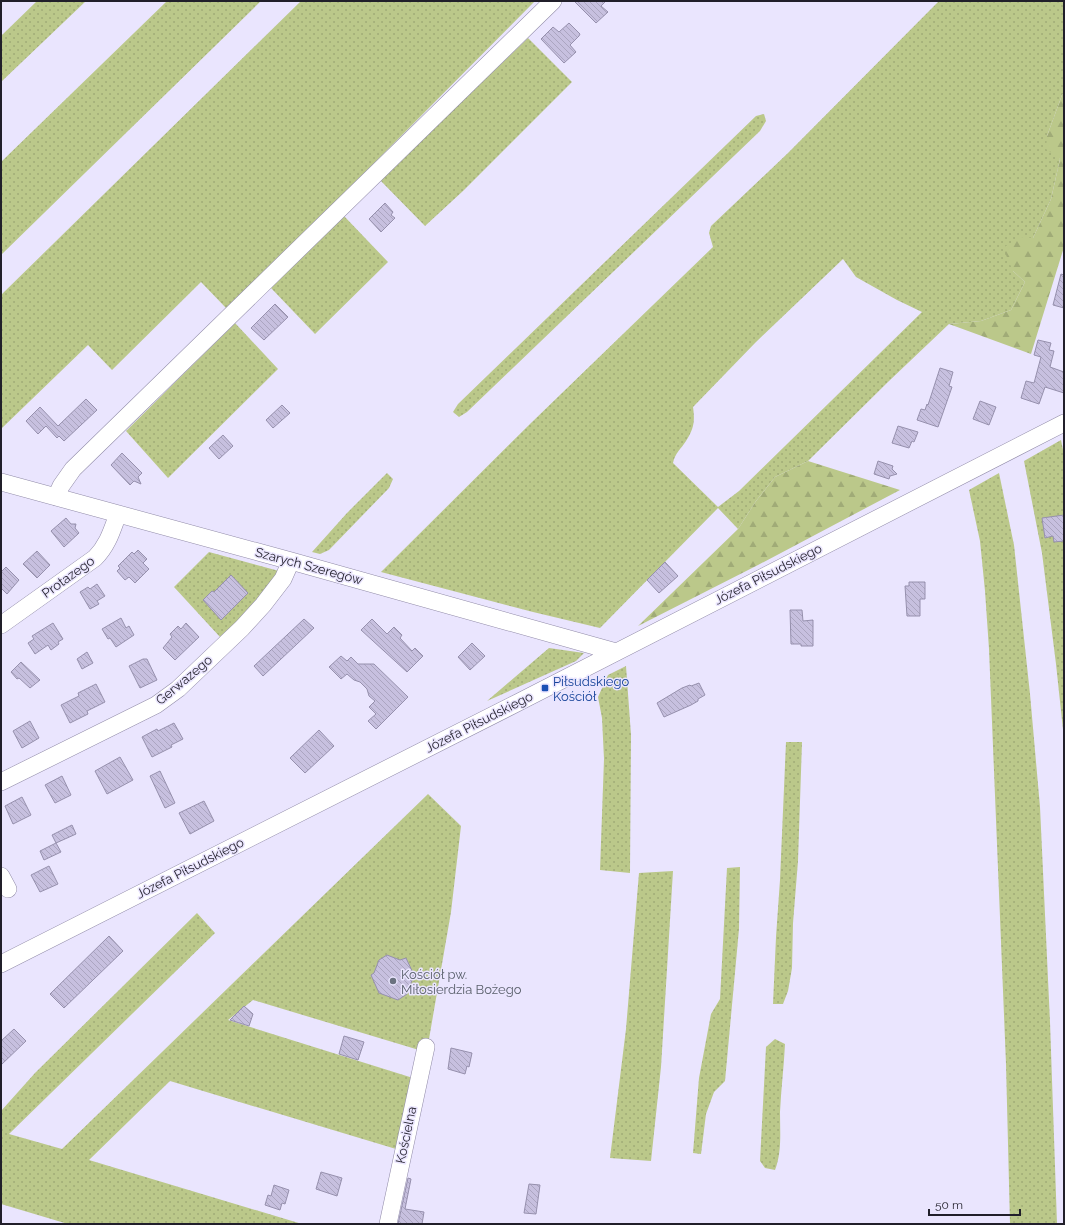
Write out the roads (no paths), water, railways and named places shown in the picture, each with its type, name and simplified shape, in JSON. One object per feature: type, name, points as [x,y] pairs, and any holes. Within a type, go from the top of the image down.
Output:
[{"type":"street","points":[[56,497],[60,486],[73,469],[553,1]]},
{"type":"street","name":"Józefa Piłsudskiego","points":[[1,964],[1064,423]]},
{"type":"street","name":"Szarych Szeregów","points":[[1,482],[291,560],[616,652]]},
{"type":"street","name":"Protazego","points":[[1,625],[95,558],[106,545],[118,514]]},
{"type":"street","name":"Gerwazego","points":[[1,782],[156,705],[167,698],[250,619],[284,579],[291,560]]},
{"type":"street","name":"Kościelna","points":[[388,1224],[426,1046]]},
{"type":"place","name":"Piłsudskiego Kościół","points":[[545,688]]},
{"type":"place","name":"Kościół pw. Miłosierdzia Bożego","points":[[393,981]]}]
